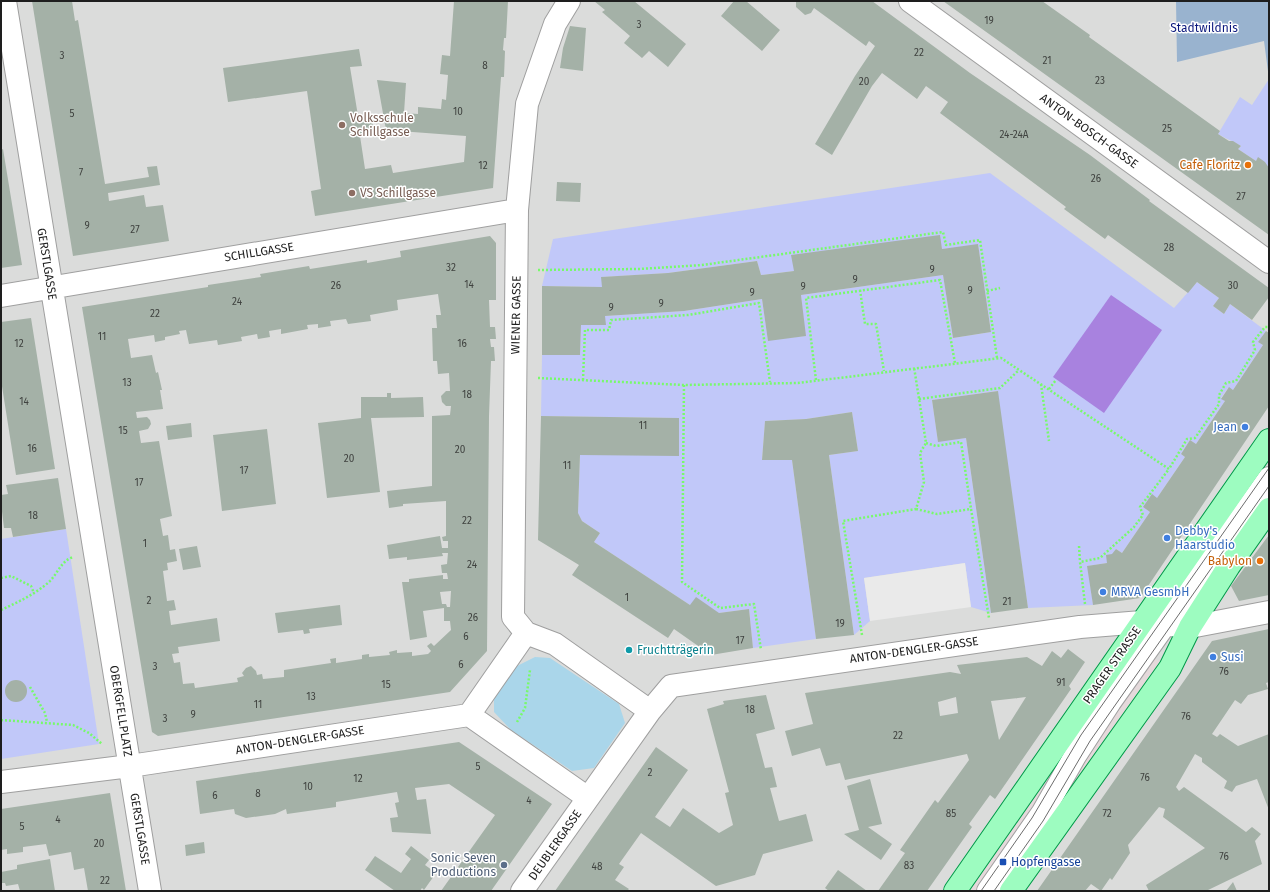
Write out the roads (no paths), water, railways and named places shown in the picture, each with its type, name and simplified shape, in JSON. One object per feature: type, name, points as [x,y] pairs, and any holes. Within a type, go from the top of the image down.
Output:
[{"type":"main road","name":"PRAGER STRASSE","points":[[955,891],[1269,440]]},
{"type":"main road","points":[[1011,891],[1168,672],[1190,627],[1229,566],[1269,509]]},
{"type":"street","name":"GERSTLGASSE","points":[[5,1],[50,287],[90,527]]},
{"type":"street","name":"WIENER GASSE","points":[[526,633],[512,617],[517,210],[526,104],[555,24],[569,1]]},
{"type":"street","name":"ANTON-BOSCH-GASSE","points":[[910,1],[1269,262]]},
{"type":"street","name":"SCHILLGASSE","points":[[1,296],[517,210]]},
{"type":"street","points":[[988,891],[1043,812],[1090,732],[1269,478]]},
{"type":"street","name":"OBERGFELLPLATZ","points":[[1,782],[130,766],[90,527]]},
{"type":"street","points":[[1190,627],[1269,612]]},
{"type":"street","name":"ANTON-DENGLER-GASSE","points":[[650,711],[671,686],[1088,626],[1142,622],[1190,627]]},
{"type":"street","points":[[588,798],[470,714],[526,633],[555,644],[650,711]]},
{"type":"street","name":"DEUBLERGASSE","points":[[522,891],[650,711]]},
{"type":"street","name":"ANTON-DENGLER-GASSE","points":[[130,766],[470,714]]},
{"type":"street","name":"GERSTLGASSE","points":[[130,766],[150,891]]},
{"type":"tram line","points":[[981,891],[1032,818],[1081,735],[1269,468]]},
{"type":"tram line","points":[[994,891],[1043,821],[1090,741],[1269,486]]},
{"type":"place","name":"Volksschule Schillgasse","points":[[342,125]]},
{"type":"place","name":"Cafe Floritz","points":[[1248,165]]},
{"type":"place","name":"VS Schillgasse","points":[[352,193]]},
{"type":"place","name":"Jean","points":[[1245,427]]},
{"type":"place","name":"Debby's Haarstudio","points":[[1167,538]]},
{"type":"place","name":"Babylon","points":[[1260,561]]},
{"type":"place","name":"MRVA GesmbH","points":[[1103,592]]},
{"type":"place","name":"Fruchtträgerin","points":[[629,650]]},
{"type":"place","name":"Susi","points":[[1213,657]]},
{"type":"place","name":"Hopfengasse","points":[[1003,862]]},
{"type":"place","name":"Sonic Seven Productions","points":[[504,865]]},
{"type":"park label","name":"Stadtwildnis","points":[[1204,28]]}]
